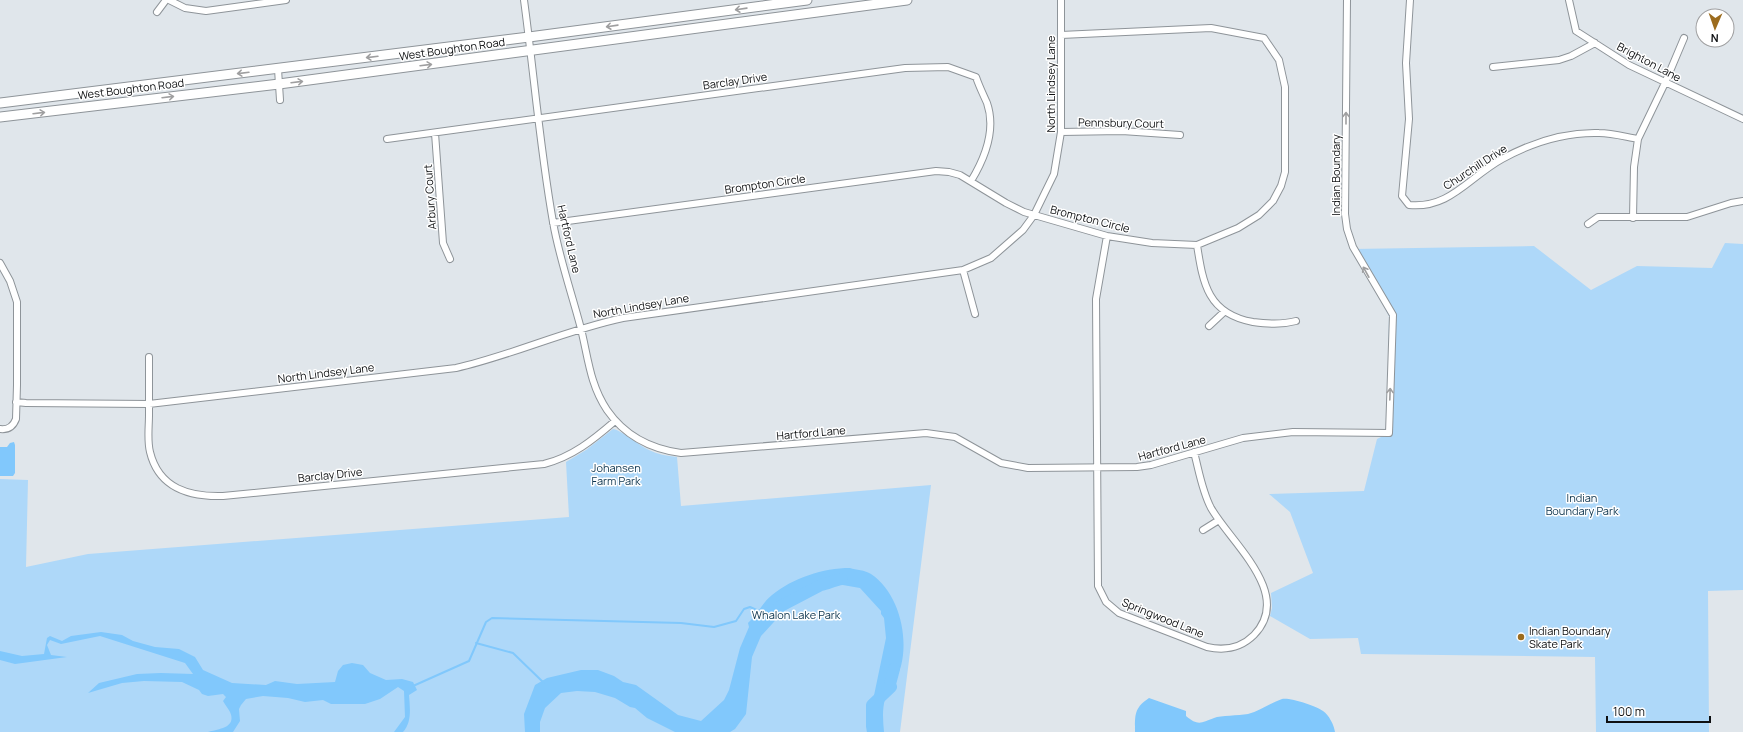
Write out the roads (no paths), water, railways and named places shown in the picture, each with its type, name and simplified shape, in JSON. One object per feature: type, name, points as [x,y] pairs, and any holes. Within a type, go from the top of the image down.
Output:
[{"type":"main road","name":"West Boughton Road","points":[[0,103],[529,37],[807,0]]},
{"type":"main road","name":"West Boughton Road","points":[[0,117],[279,84],[907,0]]},
{"type":"street","points":[[157,12],[166,0]]},
{"type":"street","points":[[169,0],[186,8],[206,11],[286,0]]},
{"type":"street","name":"Hartford Lane","points":[[524,0],[553,223],[581,328],[594,387],[615,420],[641,442],[655,448],[681,453],[926,433],[955,437],[988,456],[1014,466],[1028,468],[1137,468],[1244,438],[1286,433],[1389,433]]},
{"type":"street","name":"North Lindsey Lane","points":[[16,402],[26,404],[149,404],[456,368],[484,362],[581,328],[636,315],[963,270],[991,258],[1023,230],[1034,215],[1054,174],[1061,132],[1061,0]]},
{"type":"street","name":"Indian Boundary","points":[[1347,0],[1345,214],[1347,228],[1353,247],[1393,315],[1389,433]]},
{"type":"street","name":"Churchill Drive","points":[[1410,0],[1406,63],[1409,119],[1402,196],[1409,205],[1421,206],[1437,203],[1450,197],[1501,159],[1533,145],[1567,135],[1599,133],[1638,139]]},
{"type":"street","name":"Brighton Lane","points":[[1569,0],[1576,31],[1630,65],[1743,119]]},
{"type":"street","name":"Brompton Circle","points":[[553,223],[922,172],[949,172],[971,180],[1006,203],[1034,215],[1107,236],[1152,243],[1197,245],[1238,228],[1259,215],[1273,202],[1281,186],[1285,172],[1285,87],[1279,60],[1264,38],[1211,28],[1061,35]]},
{"type":"street","points":[[1633,218],[1634,167],[1638,139],[1665,83],[1684,38]]},
{"type":"street","points":[[1494,67],[1560,60],[1571,56],[1595,43]]},
{"type":"street","name":"Barclay Drive","points":[[387,139],[905,68],[948,67],[976,77],[989,112],[989,134],[985,153],[982,163],[971,180]]},
{"type":"street","points":[[278,68],[280,100]]},
{"type":"street","name":"Pennsbury Court","points":[[1061,132],[1122,131],[1180,135]]},
{"type":"street","name":"Arbury Court","points":[[436,133],[443,243],[450,258]]},
{"type":"street","points":[[1588,224],[1598,218],[1687,216],[1743,201]]},
{"type":"street","name":"Springwood Lane","points":[[1107,236],[1096,299],[1098,586],[1106,602],[1119,613],[1207,647],[1226,649],[1244,643],[1258,631],[1266,617],[1268,600],[1260,577],[1219,520],[1204,492],[1194,452]]},
{"type":"street","points":[[1197,245],[1204,282],[1208,292],[1224,312],[1244,320],[1260,323],[1282,325],[1296,321]]},
{"type":"street","points":[[0,263],[10,281],[17,302],[16,419],[13,425],[8,428],[0,429]]},
{"type":"street","points":[[963,270],[975,314]]},
{"type":"street","points":[[1209,326],[1224,312]]},
{"type":"street","name":"Barclay Drive","points":[[149,357],[150,451],[159,472],[167,482],[181,491],[206,496],[544,464],[567,457],[582,448],[615,420]]},
{"type":"street","points":[[1203,530],[1219,520]]},
{"type":"waterway","points":[[779,607],[821,585],[842,579]]},
{"type":"waterway","points":[[413,686],[469,661],[486,622],[492,618],[681,623],[714,627],[736,621],[744,609],[750,607],[759,611]]},
{"type":"waterway","points":[[476,643],[513,653],[544,683]]},
{"type":"waterway","points":[[873,732],[872,705],[891,687],[890,684],[894,669]]},
{"type":"place","name":"Indian Boundary Skate Park","points":[[1521,637]]},
{"type":"park label","name":"Johansen Farm Park","points":[[616,474]]},
{"type":"park label","name":"Indian Boundary Park","points":[[1582,504]]},
{"type":"park label","name":"Whalon Lake Park","points":[[796,615]]}]
